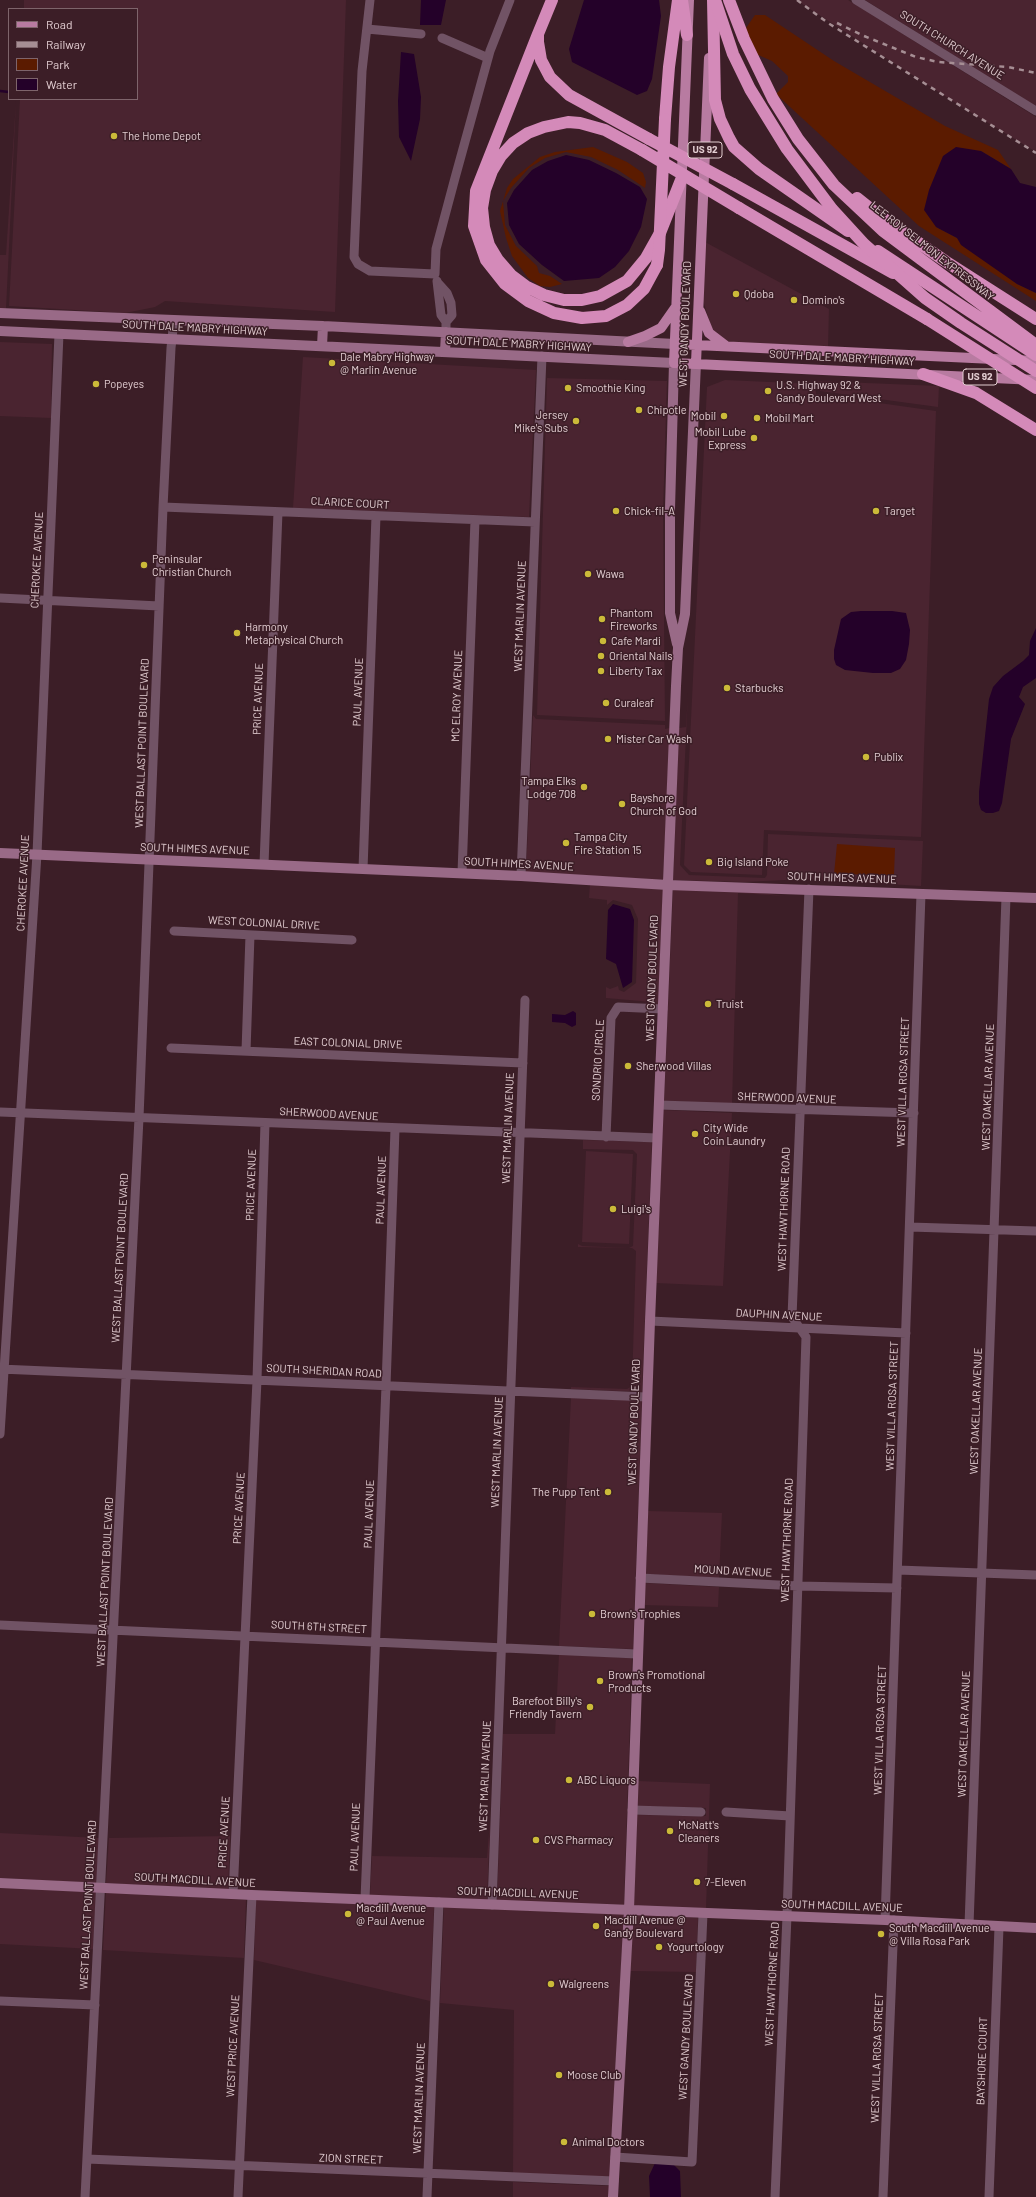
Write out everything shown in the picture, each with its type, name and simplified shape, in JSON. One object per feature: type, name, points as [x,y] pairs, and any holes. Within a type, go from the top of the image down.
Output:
[{"type":"highway","points":[[552,0],[476,191],[474,226],[486,260],[505,284],[528,301],[554,313],[582,318],[606,316],[627,305],[644,289],[656,265],[659,250],[666,97],[678,0]]},
{"type":"highway","points":[[682,0],[688,35]]},
{"type":"highway","points":[[713,0],[715,100],[720,119],[734,147],[759,169],[999,332],[1036,355]]},
{"type":"highway","points":[[713,0],[734,54],[760,106],[802,171],[837,215],[868,248],[925,298],[961,324],[1036,371]]},
{"type":"highway","name":"LEE ROY SELMON EXPRESSWAY","points":[[729,0],[746,44],[773,99],[798,139],[855,206],[883,231],[1036,345]]},
{"type":"highway","points":[[538,34],[541,60],[556,85],[568,95],[733,184],[999,332]]},
{"type":"highway","points":[[681,180],[660,233],[646,258],[627,281],[600,296],[582,300],[564,300],[544,295],[527,287],[511,275],[498,260],[489,245],[484,227],[482,208],[485,190],[492,171],[501,156],[513,143],[528,133],[544,126],[568,122],[580,123],[605,130],[642,150],[927,319],[1036,388]]},
{"type":"highway","points":[[823,170],[877,214],[945,261],[1036,319]]},
{"type":"highway","points":[[923,374],[976,393],[1036,430]]},
{"type":"main road","name":"WEST GANDY BOULEVARD","points":[[678,648],[670,613],[670,509],[676,304],[689,0]]},
{"type":"main road","name":"WEST GANDY BOULEVARD","points":[[613,2197],[629,1910],[637,1654],[657,1138],[678,648],[685,614],[698,301],[713,0]]},
{"type":"main road","name":"US 92","points":[[698,301],[701,315],[709,333],[728,346]]},
{"type":"main road","points":[[628,342],[661,328],[676,304]]},
{"type":"main road","name":"SOUTH DALE MABRY HIGHWAY","points":[[0,313],[323,326],[446,327],[628,342],[1036,361]]},
{"type":"main road","points":[[322,346],[323,326]]},
{"type":"main road","points":[[445,352],[446,327]]},
{"type":"main road","name":"SOUTH DALE MABRY HIGHWAY","points":[[0,331],[1036,380]]},
{"type":"main road","name":"SOUTH HIMES AVENUE","points":[[0,853],[363,868],[668,885],[1036,898]]},
{"type":"main road","name":"SOUTH MACDILL AVENUE","points":[[0,1883],[703,1914],[890,1920],[1036,1928]]},
{"type":"street","points":[[370,0],[362,71],[354,257],[358,264],[370,271],[435,274]]},
{"type":"street","points":[[446,327],[452,315],[451,303],[447,293],[438,283],[435,274],[436,249],[488,58],[510,0]]},
{"type":"street","name":"SOUTH CHURCH AVENUE","points":[[856,0],[1036,111]]},
{"type":"street","points":[[366,29],[421,34]]},
{"type":"street","points":[[442,38],[488,58]]},
{"type":"street","name":"WEST BALLAST POINT BOULEVARD","points":[[85,2197],[115,1630],[139,1118],[163,507],[174,320]]},
{"type":"street","name":"CHEROKEE AVENUE","points":[[0,1434],[2,1369],[37,854],[59,334]]},
{"type":"street","name":"WEST MARLIN AVENUE","points":[[521,876],[542,356]]},
{"type":"street","name":"CLARICE COURT","points":[[163,507],[535,522]]},
{"type":"street","name":"PRICE AVENUE","points":[[264,864],[278,512]]},
{"type":"street","name":"PAUL AVENUE","points":[[363,868],[376,516]]},
{"type":"street","name":"MC ELROY AVENUE","points":[[462,873],[476,520]]},
{"type":"street","points":[[0,598],[159,606]]},
{"type":"street","name":"WEST HAWTHORNE ROAD","points":[[775,2197],[787,1916],[806,1337],[792,1317],[809,889]]},
{"type":"street","name":"WEST VILLA ROSA STREET","points":[[883,2197],[897,1588],[921,894]]},
{"type":"street","name":"WEST OAKELLAR AVENUE","points":[[970,1925],[1006,897]]},
{"type":"street","name":"WEST COLONIAL DRIVE","points":[[174,931],[352,940]]},
{"type":"street","points":[[246,1051],[250,935]]},
{"type":"street","name":"WEST MARLIN AVENUE","points":[[492,1905],[525,1000]]},
{"type":"street","name":"SONDRIO CIRCLE","points":[[606,1137],[610,1018],[618,1007],[663,1009]]},
{"type":"street","name":"EAST COLONIAL DRIVE","points":[[171,1048],[523,1062]]},
{"type":"street","name":"SHERWOOD AVENUE","points":[[659,1105],[800,1111],[914,1113]]},
{"type":"street","name":"SHERWOOD AVENUE","points":[[0,1112],[520,1134],[657,1138]]},
{"type":"street","name":"PRICE AVENUE","points":[[234,1894],[257,1380],[265,1123]]},
{"type":"street","name":"PAUL AVENUE","points":[[365,1899],[395,1129]]},
{"type":"street","points":[[910,1227],[1036,1231]]},
{"type":"street","name":"DAUPHIN AVENUE","points":[[650,1321],[906,1333]]},
{"type":"street","name":"SOUTH SHERIDAN ROAD","points":[[2,1369],[647,1397]]},
{"type":"street","points":[[898,1570],[982,1571],[1036,1575]]},
{"type":"street","name":"MOUND AVENUE","points":[[640,1578],[798,1586],[897,1588]]},
{"type":"street","name":"SOUTH 6TH STREET","points":[[0,1625],[637,1654]]},
{"type":"street","points":[[632,1810],[701,1812]]},
{"type":"street","points":[[726,1812],[790,1816]]},
{"type":"street","name":"WEST PRICE AVENUE","points":[[238,2197],[252,1895]]},
{"type":"street","name":"WEST MARLIN AVENUE","points":[[427,2197],[439,1902]]},
{"type":"street","name":"WEST GANDY BOULEVARD","points":[[615,2157],[692,2162],[703,1914]]},
{"type":"street","name":"BAYSHORE COURT","points":[[989,2197],[999,1926]]},
{"type":"street","points":[[0,2001],[95,2005]]},
{"type":"street","name":"ZION STREET","points":[[87,2159],[614,2181]]},
{"type":"shaded area","points":[[24,0],[346,0],[335,312],[165,301],[155,307],[125,313],[9,306],[20,100],[138,100],[138,8],[24,8]]},
{"type":"shaded area","points":[[796,0],[848,0],[1036,117],[1036,152],[962,107]]},
{"type":"shaded area","points":[[865,0],[1036,0],[1036,106],[963,61]]},
{"type":"shaded area","points":[[16,101],[6,309],[0,309],[0,255],[6,255]]},
{"type":"shaded area","points":[[705,242],[829,309],[828,347],[727,342],[712,330],[703,300]]},
{"type":"shaded area","points":[[0,342],[52,344],[51,418],[0,416]]},
{"type":"shaded area","points":[[303,357],[536,370],[529,517],[293,508]]},
{"type":"shaded area","points":[[547,378],[667,381],[663,513],[665,721],[537,715]]},
{"type":"shaded area","points":[[725,380],[815,384],[816,394],[936,411],[921,837],[764,830],[762,875],[691,872],[684,865],[707,387]]},
{"type":"shaded area","points":[[818,381],[939,386],[938,407],[820,391]]},
{"type":"shaded area","points":[[688,693],[680,865],[689,875],[765,878],[767,875],[768,834],[923,841],[921,886],[805,879],[744,882],[673,880],[679,728],[686,727]]},
{"type":"shaded area","points":[[533,715],[536,719],[665,725],[665,729],[670,728],[663,880],[526,872]]},
{"type":"shaded area","points":[[590,884],[663,889],[658,1005],[652,1004],[652,1002],[606,998],[606,987],[610,989],[618,986],[619,990],[624,992],[636,983],[638,919],[632,905],[613,900],[607,905],[607,900],[589,898]]},
{"type":"shaded area","points":[[673,889],[744,891],[785,896],[738,893],[732,1104],[664,1101]]},
{"type":"shaded area","points":[[663,1110],[732,1113],[723,1286],[656,1283]]},
{"type":"shaded area","points":[[583,1140],[652,1142],[642,1392],[571,1389],[571,1387],[627,1389],[632,1386],[636,1251],[629,1248],[633,1246],[637,1154],[633,1150],[583,1149]]},
{"type":"shaded area","points":[[586,1151],[633,1154],[629,1244],[582,1242]]},
{"type":"shaded area","points":[[578,1244],[582,1246],[627,1248],[578,1247]]},
{"type":"shaded area","points":[[571,1398],[642,1401],[633,1649],[559,1646]]},
{"type":"shaded area","points":[[648,1511],[722,1513],[719,1578],[646,1574]]},
{"type":"shaded area","points":[[645,1583],[719,1587],[718,1607],[644,1605]]},
{"type":"shaded area","points":[[559,1654],[632,1658],[624,1905],[497,1901],[503,1734],[555,1734]]},
{"type":"shaded area","points":[[638,1781],[710,1784],[706,1909],[634,1906],[637,1815],[706,1816],[706,1808],[637,1806]]},
{"type":"shaded area","points":[[490,1821],[487,1900],[370,1895],[372,1856],[487,1858]]},
{"type":"shaded area","points":[[0,1833],[99,1838],[97,1883],[0,1878]]},
{"type":"shaded area","points":[[230,1836],[228,1890],[106,1883],[109,1838]]},
{"type":"shaded area","points":[[0,1887],[96,1891],[93,1949],[0,1944]]},
{"type":"shaded area","points":[[106,1892],[246,1900],[244,1958],[103,1950]]},
{"type":"shaded area","points":[[256,1900],[434,1907],[430,2001],[254,1960]]},
{"type":"shaded area","points":[[444,1907],[624,1914],[609,2177],[513,2173],[514,2010],[440,2003]]},
{"type":"shaded area","points":[[634,1914],[698,1918],[696,1972],[630,1971]]},
{"type":"shaded area","points":[[513,2182],[609,2186],[608,2197],[513,2197]]},
{"type":"green space","points":[[755,15],[765,15],[834,61],[945,126],[998,150],[1011,169],[981,151],[936,227],[957,238],[1017,284],[1036,293],[1036,301],[919,226],[776,94],[788,82],[788,76],[772,61],[756,54],[748,43],[746,28]]},
{"type":"green space","points":[[593,147],[627,162],[643,173],[646,182],[645,188],[618,170],[591,157],[566,152],[545,158],[529,168],[511,188],[503,201],[507,188],[513,179],[540,157],[555,152]]},
{"type":"green space","points":[[503,201],[505,225],[516,246],[537,266],[539,273],[550,276],[562,284],[550,287],[540,286],[528,278],[512,256],[500,211]]},
{"type":"green space","points":[[837,844],[895,848],[894,875],[834,874]]},
{"type":"water","points":[[421,0],[446,0],[441,25],[420,25]]},
{"type":"water","points":[[584,0],[659,0],[661,16],[652,79],[647,91],[637,95],[572,62],[569,49]]},
{"type":"water","points":[[401,52],[414,54],[421,97],[420,119],[411,161],[399,137],[398,101]]},
{"type":"water","points":[[956,147],[981,151],[1011,169],[1020,183],[1036,187],[1036,293],[1017,284],[961,245],[957,238],[936,227],[924,210],[929,190],[943,156]]},
{"type":"water","points":[[566,155],[589,160],[616,173],[640,187],[647,199],[641,227],[629,251],[615,267],[599,278],[564,281],[542,265],[519,244],[509,225],[507,203],[514,190],[532,170],[548,161]]},
{"type":"water","points":[[892,611],[906,613],[910,630],[909,644],[906,660],[900,669],[891,673],[873,673],[845,670],[836,665],[834,650],[841,619],[851,612]]},
{"type":"water","points":[[1036,628],[1036,678],[1023,687],[1019,697],[1025,704],[1011,739],[1002,803],[999,811],[986,813],[981,810],[979,804],[979,792],[989,699],[993,687],[1003,676],[1029,655],[1030,641]]},
{"type":"water","points":[[613,904],[630,909],[634,920],[632,982],[623,988],[616,964],[606,959],[608,910]]},
{"type":"water","points":[[573,1011],[576,1013],[576,1025],[572,1027],[565,1023],[552,1022],[552,1014],[565,1015]]},
{"type":"water","points":[[655,2163],[674,2165],[680,2171],[681,2197],[650,2197],[649,2176]]},
{"type":"waterway","points":[[0,91],[8,92]]},
{"type":"railway","points":[[797,0],[828,23],[1036,153]]},
{"type":"railway","points":[[837,23],[864,36],[916,57],[938,62],[1008,67],[1036,73]]},
{"type":"place","name":"The Home Depot","points":[[114,136]]},
{"type":"place","name":"Qdoba","points":[[736,294]]},
{"type":"place","name":"Domino's","points":[[794,300]]},
{"type":"place","name":"Dale Mabry Highway @ Marlin Avenue","points":[[332,363]]},
{"type":"place","name":"Popeyes","points":[[96,384]]},
{"type":"place","name":"Smoothie King","points":[[568,388]]},
{"type":"place","name":"U.S. Highway 92 & Gandy Boulevard West","points":[[768,391]]},
{"type":"place","name":"Chipotle","points":[[639,410]]},
{"type":"place","name":"Mobil","points":[[724,416]]},
{"type":"place","name":"Mobil Mart","points":[[757,418]]},
{"type":"place","name":"Jersey Mike's Subs","points":[[576,421]]},
{"type":"place","name":"Mobil Lube Express","points":[[754,438]]},
{"type":"place","name":"Chick-fil-A","points":[[616,511]]},
{"type":"place","name":"Target","points":[[876,511]]},
{"type":"place","name":"Peninsular Christian Church","points":[[144,565]]},
{"type":"place","name":"Wawa","points":[[588,574]]},
{"type":"place","name":"Phantom Fireworks","points":[[602,619]]},
{"type":"place","name":"Harmony Metaphysical Church","points":[[237,633]]},
{"type":"place","name":"Cafe Mardi","points":[[603,641]]},
{"type":"place","name":"Oriental Nails","points":[[601,656]]},
{"type":"place","name":"Liberty Tax","points":[[601,671]]},
{"type":"place","name":"Starbucks","points":[[727,688]]},
{"type":"place","name":"Curaleaf","points":[[606,703]]},
{"type":"place","name":"Mister Car Wash","points":[[608,739]]},
{"type":"place","name":"Publix","points":[[866,757]]},
{"type":"place","name":"Tampa Elks Lodge 708","points":[[584,787]]},
{"type":"place","name":"Bayshore Church of God","points":[[622,804]]},
{"type":"place","name":"Tampa City Fire Station 15","points":[[566,843]]},
{"type":"place","name":"Big Island Poke","points":[[709,862]]},
{"type":"place","name":"Truist","points":[[708,1004]]},
{"type":"place","name":"Sherwood Villas","points":[[628,1066]]},
{"type":"place","name":"City Wide Coin Laundry","points":[[695,1134]]},
{"type":"place","name":"Luigi's","points":[[613,1209]]},
{"type":"place","name":"The Pupp Tent","points":[[608,1492]]},
{"type":"place","name":"Brown's Trophies","points":[[592,1614]]},
{"type":"place","name":"Brown's Promotional Products","points":[[600,1681]]},
{"type":"place","name":"Barefoot Billy's Friendly Tavern","points":[[590,1707]]},
{"type":"place","name":"ABC Liquors","points":[[569,1780]]},
{"type":"place","name":"McNatt's Cleaners","points":[[670,1831]]},
{"type":"place","name":"CVS Pharmacy","points":[[536,1840]]},
{"type":"place","name":"7-Eleven","points":[[697,1882]]},
{"type":"place","name":"Macdill Avenue @ Paul Avenue","points":[[348,1914]]},
{"type":"place","name":"Macdill Avenue @ Gandy Boulevard","points":[[596,1926]]},
{"type":"place","name":"South Macdill Avenue @ Villa Rosa Park","points":[[881,1934]]},
{"type":"place","name":"Yogurtology","points":[[659,1947]]},
{"type":"place","name":"Walgreens","points":[[551,1984]]},
{"type":"place","name":"Moose Club","points":[[559,2075]]},
{"type":"place","name":"Animal Doctors","points":[[564,2142]]}]
